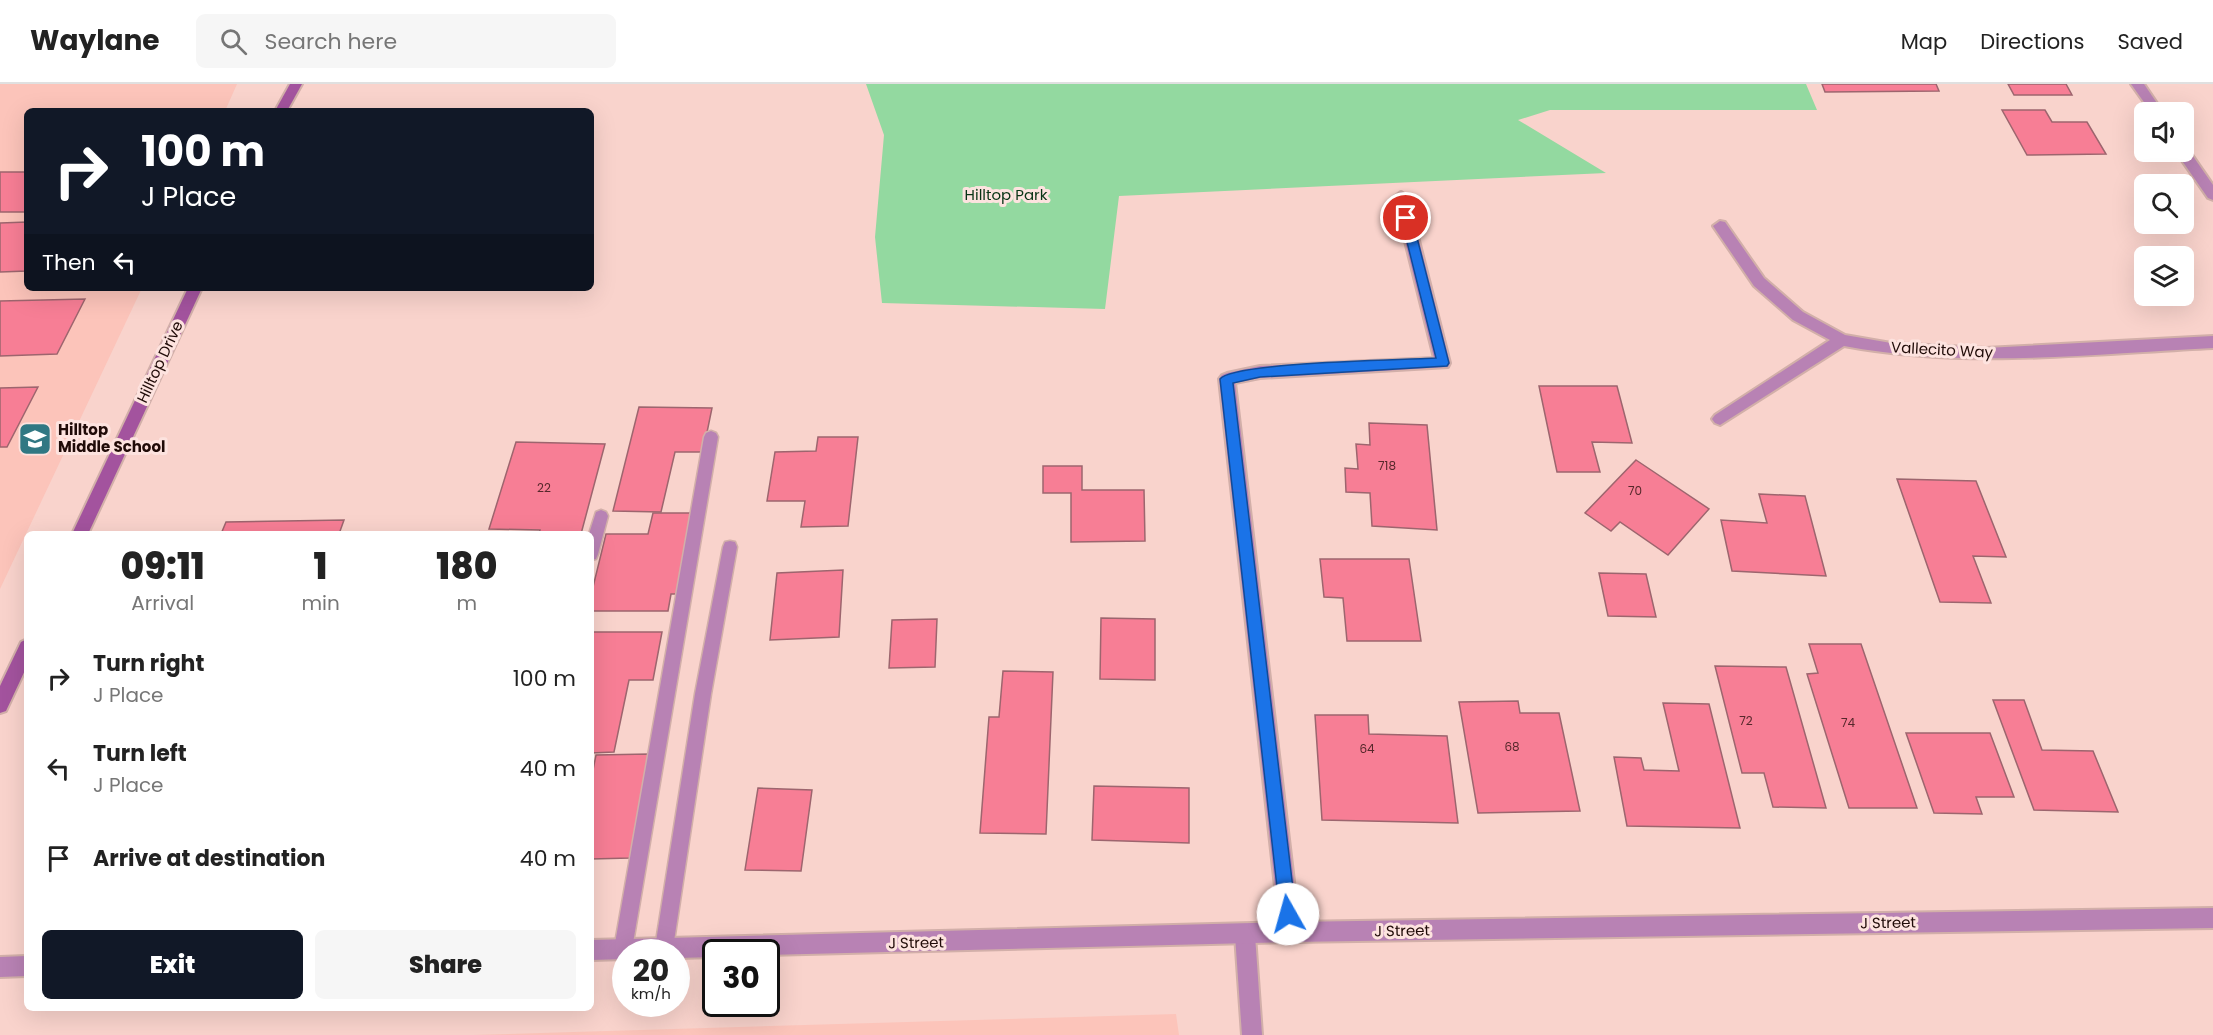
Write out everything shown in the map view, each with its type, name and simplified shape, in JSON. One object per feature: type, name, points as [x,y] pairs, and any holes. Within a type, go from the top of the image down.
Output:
[{"type":"main road","points":[[284,108],[296,84]]},
{"type":"main road","name":"Hilltop Drive","points":[[81,531],[194,291]]},
{"type":"main road","points":[[0,705],[24,653]]},
{"type":"street","points":[[2137,84],[2150,102]]},
{"type":"street","points":[[2190,162],[2213,195]]},
{"type":"street","points":[[1290,932],[1227,379],[1260,372],[1443,363],[1401,197]]},
{"type":"street","name":"Vallecito Way","points":[[1720,226],[1759,282],[1798,316],[1842,340],[1891,349],[1986,354],[2213,342]]},
{"type":"street","points":[[1720,419],[1842,340]]},
{"type":"street","name":"J Street","points":[[690,947],[1245,935],[1290,932],[2213,918]]},
{"type":"street","points":[[1245,935],[1252,1035]]},
{"type":"street","name":"J Street","points":[[594,950],[612,949]]},
{"type":"street","points":[[0,967],[24,966]]},
{"type":"lane","points":[[625,939],[711,437]]},
{"type":"lane","points":[[594,543],[601,516]]},
{"type":"lane","points":[[665,939],[703,694],[730,547]]},
{"type":"shaded area","name":"Hilltop Middle School","points":[[0,84],[237,84],[226,108],[24,108],[24,291],[141,291],[27,531],[24,531],[24,538],[0,589]]},
{"type":"shaded area","points":[[1176,1014],[1179,1035],[473,1035]]},
{"type":"green space","name":"Hilltop Park","points":[[866,84],[1806,84],[1817,110],[1550,110],[1518,120],[1606,173],[1119,196],[1105,309],[882,303],[875,237],[884,135]]},
{"type":"building","points":[[1822,84],[1936,84],[1939,91],[1825,92]]},
{"type":"building","points":[[2008,84],[2066,84],[2072,95],[2014,95]]},
{"type":"building","points":[[2002,110],[2045,110],[2052,122],[2087,122],[2106,154],[2027,155]]},
{"type":"building","points":[[0,172],[24,172],[24,212],[0,212]]},
{"type":"building","points":[[24,222],[24,271],[0,272],[0,223]]},
{"type":"building","points":[[85,299],[57,354],[0,356],[0,301]]},
{"type":"building","points":[[1539,386],[1617,386],[1632,443],[1592,442],[1600,472],[1557,472]]},
{"type":"building","points":[[38,387],[7,447],[0,447],[0,388]]},
{"type":"building","points":[[639,407],[712,408],[703,452],[675,452],[661,512],[613,511]]},
{"type":"building","points":[[1369,423],[1427,425],[1437,530],[1372,526],[1370,493],[1346,492],[1345,468],[1358,469],[1356,444],[1370,445]]},
{"type":"building","points":[[818,437],[858,437],[848,526],[801,527],[805,501],[767,501],[775,452],[816,451]]},
{"type":"building","points":[[516,442],[605,444],[582,531],[489,529]]},
{"type":"building","points":[[1636,460],[1709,509],[1668,555],[1620,522],[1611,531],[1585,513]]},
{"type":"building","points":[[1043,466],[1082,466],[1082,490],[1144,490],[1145,541],[1071,542],[1071,493],[1043,493]]},
{"type":"building","points":[[1897,479],[1976,481],[2006,557],[1973,556],[1991,603],[1940,602]]},
{"type":"building","points":[[1759,494],[1805,496],[1826,576],[1732,571],[1721,520],[1767,523]]},
{"type":"building","points":[[653,513],[694,513],[678,594],[671,594],[668,611],[594,611],[594,583],[606,534],[648,534]]},
{"type":"building","points":[[344,520],[340,531],[222,531],[226,522]]},
{"type":"building","points":[[1320,559],[1409,559],[1421,641],[1347,641],[1343,598],[1324,597]]},
{"type":"building","points":[[843,570],[839,637],[770,640],[777,573]]},
{"type":"building","points":[[1599,573],[1646,574],[1656,617],[1608,616]]},
{"type":"building","points":[[1101,618],[1155,619],[1155,680],[1100,679]]},
{"type":"building","points":[[937,619],[935,667],[889,668],[892,620]]},
{"type":"building","points":[[594,632],[662,632],[653,680],[629,680],[614,752],[594,753]]},
{"type":"building","points":[[1809,644],[1861,644],[1917,808],[1849,808],[1807,674],[1818,673]]},
{"type":"building","points":[[1715,666],[1786,667],[1826,808],[1773,807],[1764,773],[1742,773]]},
{"type":"building","points":[[1003,671],[1053,672],[1046,834],[980,833],[989,717],[999,717]]},
{"type":"building","points":[[1993,700],[2024,700],[2042,750],[2093,751],[2118,812],[2034,810]]},
{"type":"building","points":[[1518,701],[1520,713],[1559,713],[1580,811],[1478,813],[1459,702]]},
{"type":"building","points":[[1663,703],[1709,704],[1740,828],[1627,826],[1614,757],[1641,758],[1644,770],[1679,771]]},
{"type":"building","points":[[1315,715],[1368,715],[1369,734],[1447,736],[1458,823],[1322,820]]},
{"type":"building","points":[[1906,733],[1990,733],[2014,797],[1976,797],[1982,814],[1934,813]]},
{"type":"building","points":[[649,754],[630,858],[594,859],[594,765],[596,755]]},
{"type":"building","points":[[1094,786],[1189,788],[1189,843],[1092,840]]},
{"type":"building","points":[[758,788],[812,790],[801,871],[745,870]]},
{"type":"place","name":"Hilltop Middle School","points":[[35,439]]},
{"type":"route","points":[[1288,914],[1227,379],[1260,372],[1443,363],[1406,218]]}]
